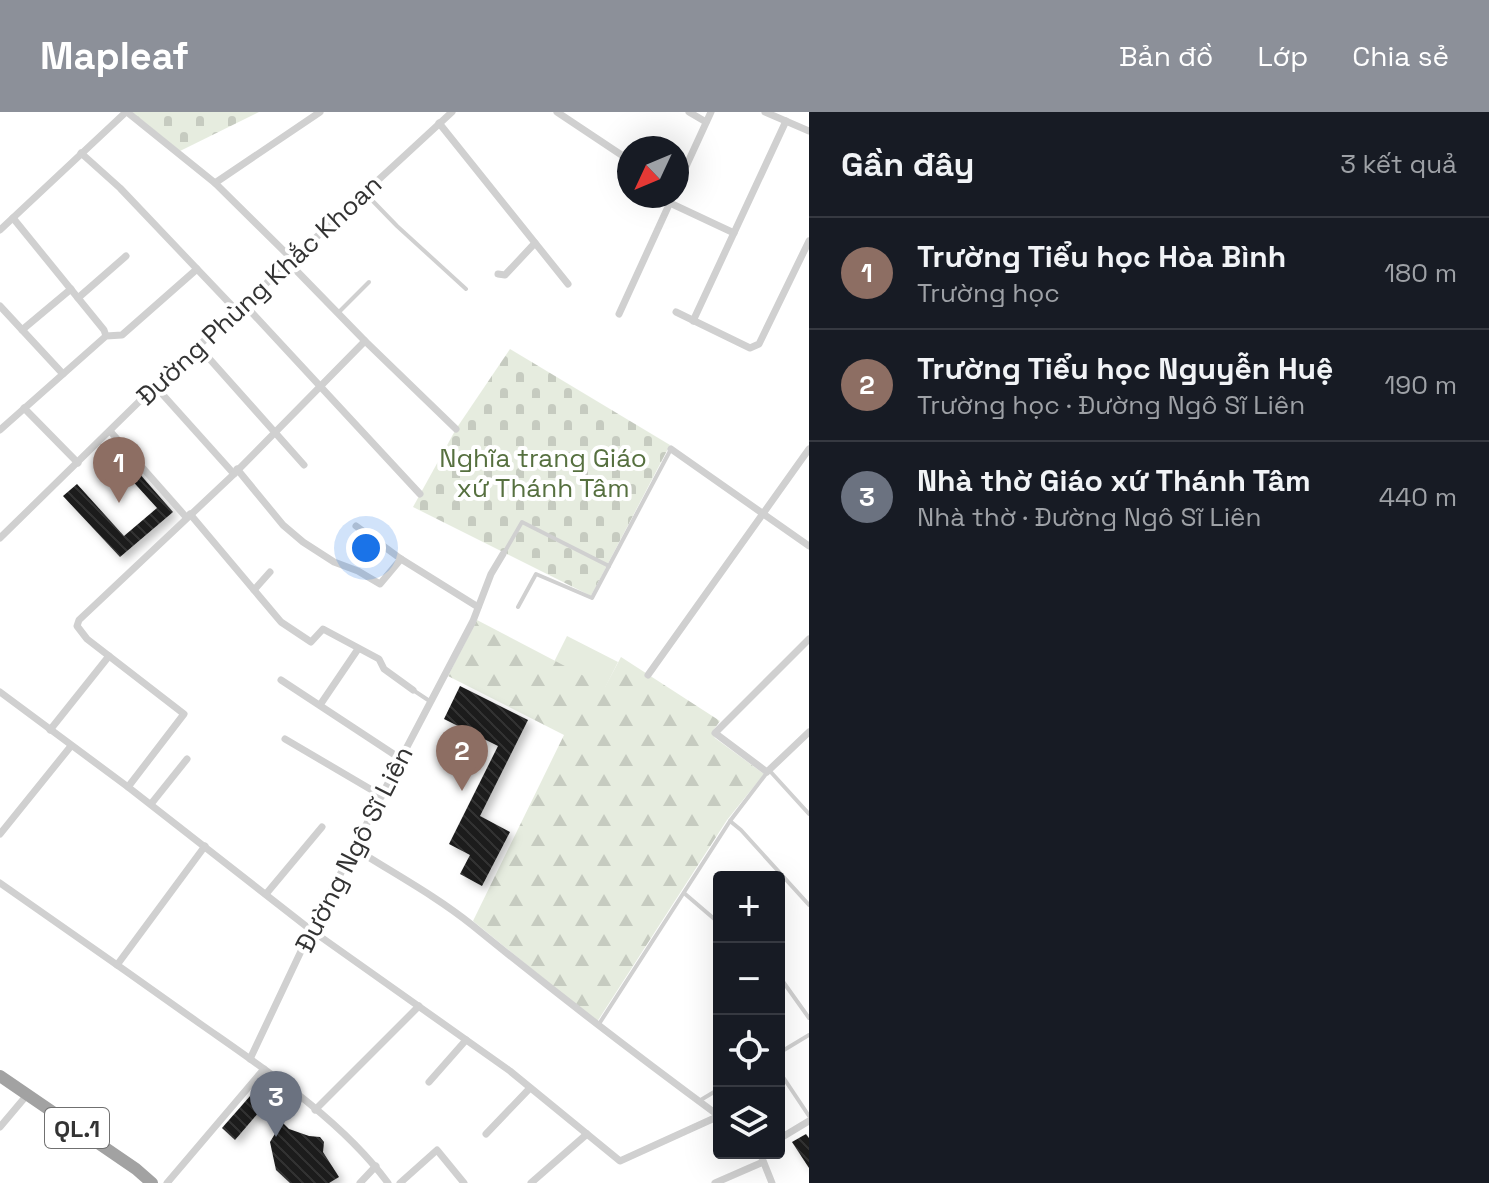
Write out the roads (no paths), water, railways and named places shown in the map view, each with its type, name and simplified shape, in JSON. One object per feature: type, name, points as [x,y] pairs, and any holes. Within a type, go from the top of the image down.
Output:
[{"type":"highway","name":"QL.1","points":[[0,1076],[152,1183]]},
{"type":"street","points":[[0,230],[127,112],[215,183],[365,341],[456,429]]},
{"type":"street","points":[[215,183],[320,112]]},
{"type":"street","name":"Đường Phùng Khắc Khoan","points":[[0,538],[243,303],[452,112]]},
{"type":"street","points":[[557,112],[617,152]]},
{"type":"street","points":[[689,112],[706,122]]},
{"type":"street","points":[[689,160],[711,112]]},
{"type":"street","points":[[765,112],[809,131]]},
{"type":"street","points":[[693,321],[786,121]]},
{"type":"street","points":[[439,123],[568,284]]},
{"type":"street","points":[[81,153],[120,188],[236,310]]},
{"type":"street","points":[[619,314],[668,208]]},
{"type":"street","points":[[687,208],[734,233]]},
{"type":"street","points":[[13,218],[106,336]]},
{"type":"street","points":[[676,312],[750,348],[759,344],[809,241]]},
{"type":"street","points":[[498,274],[503,277],[535,243]]},
{"type":"street","points":[[78,298],[126,256]]},
{"type":"street","points":[[1,428],[106,336],[122,335],[197,269]]},
{"type":"street","points":[[22,330],[71,289]]},
{"type":"street","points":[[243,303],[420,494]]},
{"type":"street","points":[[0,306],[63,374]]},
{"type":"street","points":[[128,787],[184,714],[80,632],[77,626],[79,620],[276,432],[365,341]]},
{"type":"street","points":[[198,346],[304,465]]},
{"type":"street","points":[[155,386],[283,525],[303,542],[334,562],[380,584],[401,559]]},
{"type":"street","points":[[24,408],[78,463]]},
{"type":"street","points":[[110,431],[281,622],[311,642],[323,629],[379,659],[384,669],[413,690]]},
{"type":"street","points":[[671,449],[809,546]]},
{"type":"street","points":[[648,675],[809,449]]},
{"type":"street","points":[[356,526],[401,559],[478,607]]},
{"type":"street","name":"Đường Ngô Sĩ Liên","points":[[250,1059],[311,930],[431,702],[503,554]]},
{"type":"street","points":[[254,590],[270,572]]},
{"type":"street","points":[[809,639],[715,733],[768,771],[809,732]]},
{"type":"street","points":[[320,705],[358,649]]},
{"type":"street","points":[[50,730],[109,656]]},
{"type":"street","points":[[281,680],[401,759]]},
{"type":"street","points":[[0,692],[151,804],[311,930],[530,1088],[620,1161],[713,1119]]},
{"type":"street","points":[[285,739],[382,796]]},
{"type":"street","points":[[0,834],[71,746]]},
{"type":"street","points":[[151,804],[187,759]]},
{"type":"street","points":[[266,894],[322,827]]},
{"type":"street","points":[[117,965],[205,846]]},
{"type":"street","points":[[354,848],[471,925],[597,1026],[713,1112]]},
{"type":"street","points":[[0,883],[264,1069],[376,1166],[388,1183]]},
{"type":"street","points":[[315,1110],[419,1006]]},
{"type":"street","points":[[429,1082],[466,1040]]},
{"type":"street","points":[[167,1183],[264,1069]]},
{"type":"street","points":[[486,1134],[530,1088]]},
{"type":"street","points":[[0,1127],[27,1095]]},
{"type":"street","points":[[785,1135],[809,1119]]},
{"type":"street","points":[[531,1183],[587,1134]]},
{"type":"street","points":[[400,1183],[437,1150],[464,1183]]},
{"type":"street","points":[[762,1159],[772,1183]]},
{"type":"street","points":[[715,1183],[763,1162]]},
{"type":"street","points":[[360,1183],[376,1166]]},
{"type":"lane","points":[[364,192],[466,289]]},
{"type":"lane","points":[[338,313],[369,282]]},
{"type":"lane","points":[[518,607],[536,574],[592,598],[671,449]]},
{"type":"lane","points":[[503,554],[522,522],[609,566]]},
{"type":"lane","points":[[413,690],[431,702]]},
{"type":"lane","points":[[597,1026],[730,821],[768,771],[809,814]]},
{"type":"lane","points":[[730,821],[809,905]]},
{"type":"lane","points":[[684,893],[713,918]]},
{"type":"lane","points":[[785,984],[809,1018]]},
{"type":"lane","points":[[785,1049],[809,1035]]},
{"type":"lane","points":[[785,1081],[809,1119]]},
{"type":"lane","points":[[699,1101],[713,1093]]},
{"type":"place","name":"Trường Tiểu học Hòa Bình","points":[[119,503]]},
{"type":"place","name":"Trường Tiểu học Nguyễn Huệ","points":[[462,791]]},
{"type":"place","name":"Nhà thờ Giáo xứ Thánh Tâm","points":[[276,1137]]},
{"type":"park label","name":"Nghĩa trang Giáo xứ Thánh Tâm","points":[[543,473]]}]
